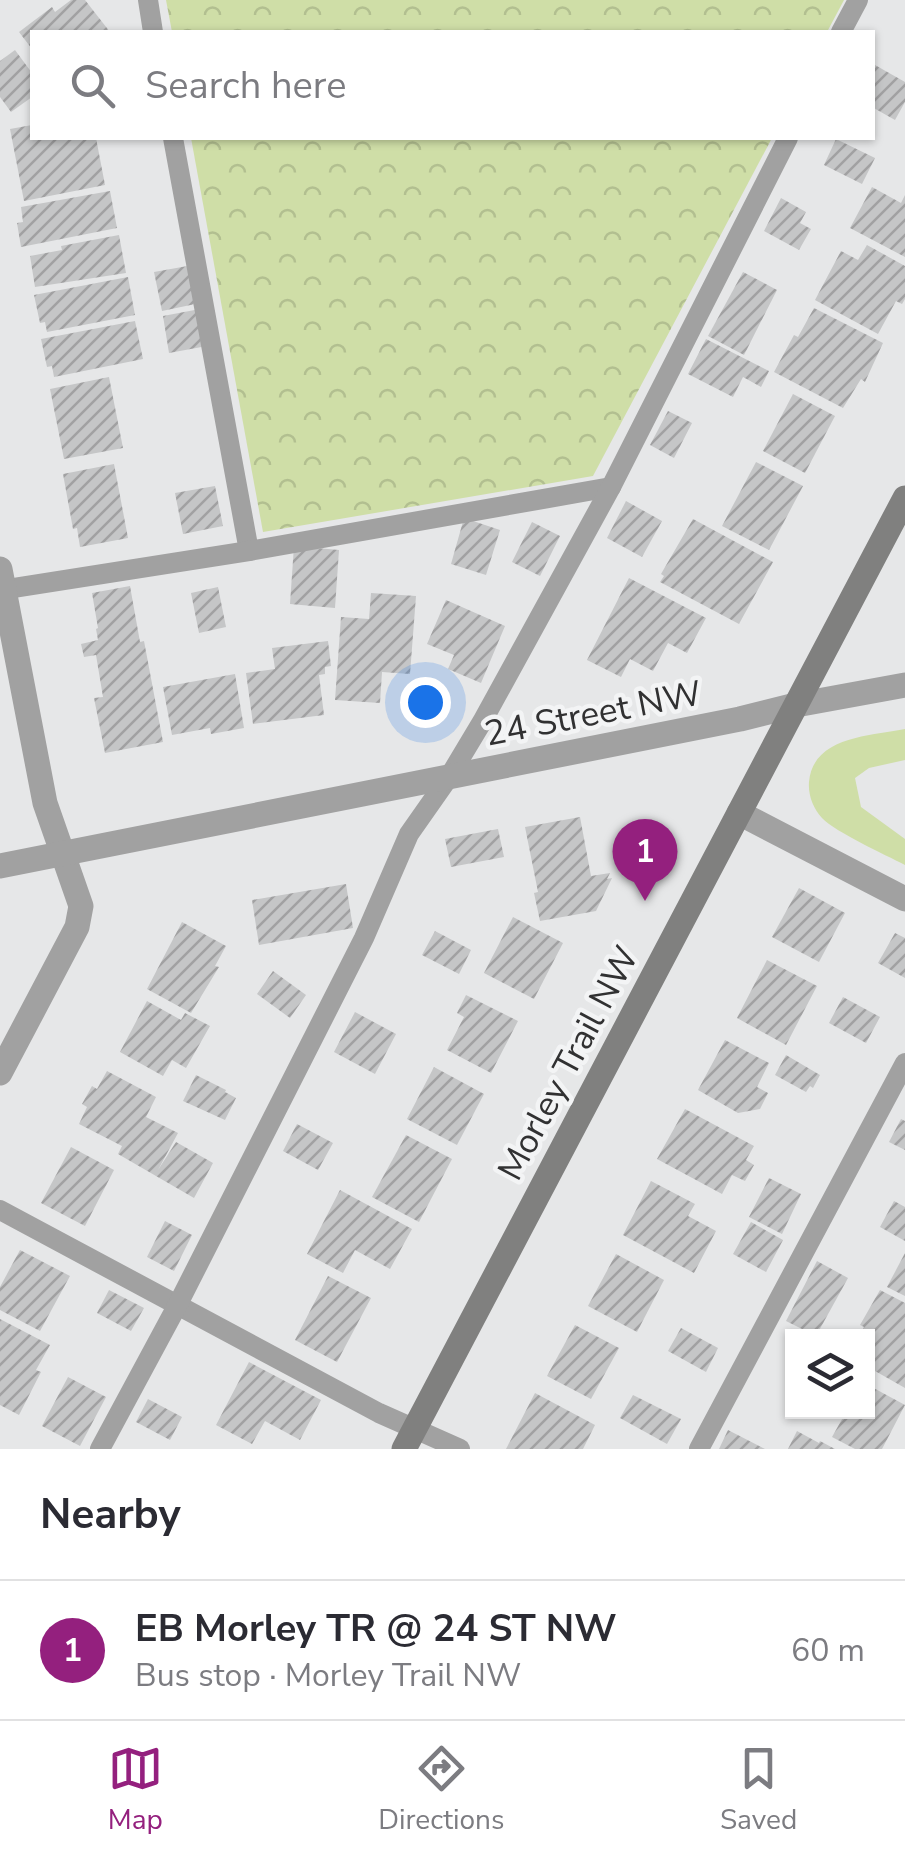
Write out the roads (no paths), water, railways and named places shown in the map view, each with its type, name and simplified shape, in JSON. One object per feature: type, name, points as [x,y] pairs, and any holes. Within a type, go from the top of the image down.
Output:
[{"type":"street","name":"Morley Trail NW","points":[[410,1439],[905,498]]},
{"type":"street","points":[[0,1073],[77,927],[80,906],[45,803],[1,583]]},
{"type":"street","name":"24 Street NW","points":[[0,866],[905,685]]},
{"type":"street","points":[[739,813],[905,899]]},
{"type":"lane","points":[[148,0],[154,30]]},
{"type":"lane","points":[[843,30],[858,0]]},
{"type":"lane","points":[[173,140],[248,551]]},
{"type":"lane","points":[[100,1449],[178,1306],[364,938],[408,834],[482,722],[611,487],[787,140]]},
{"type":"lane","points":[[1,583],[248,551],[611,487]]},
{"type":"lane","points":[[699,1449],[905,1062]]},
{"type":"lane","points":[[0,1210],[379,1413],[410,1439],[460,1449]]},
{"type":"place","name":"EB Morley TR @ 24 ST NW","points":[[645,901]]}]
